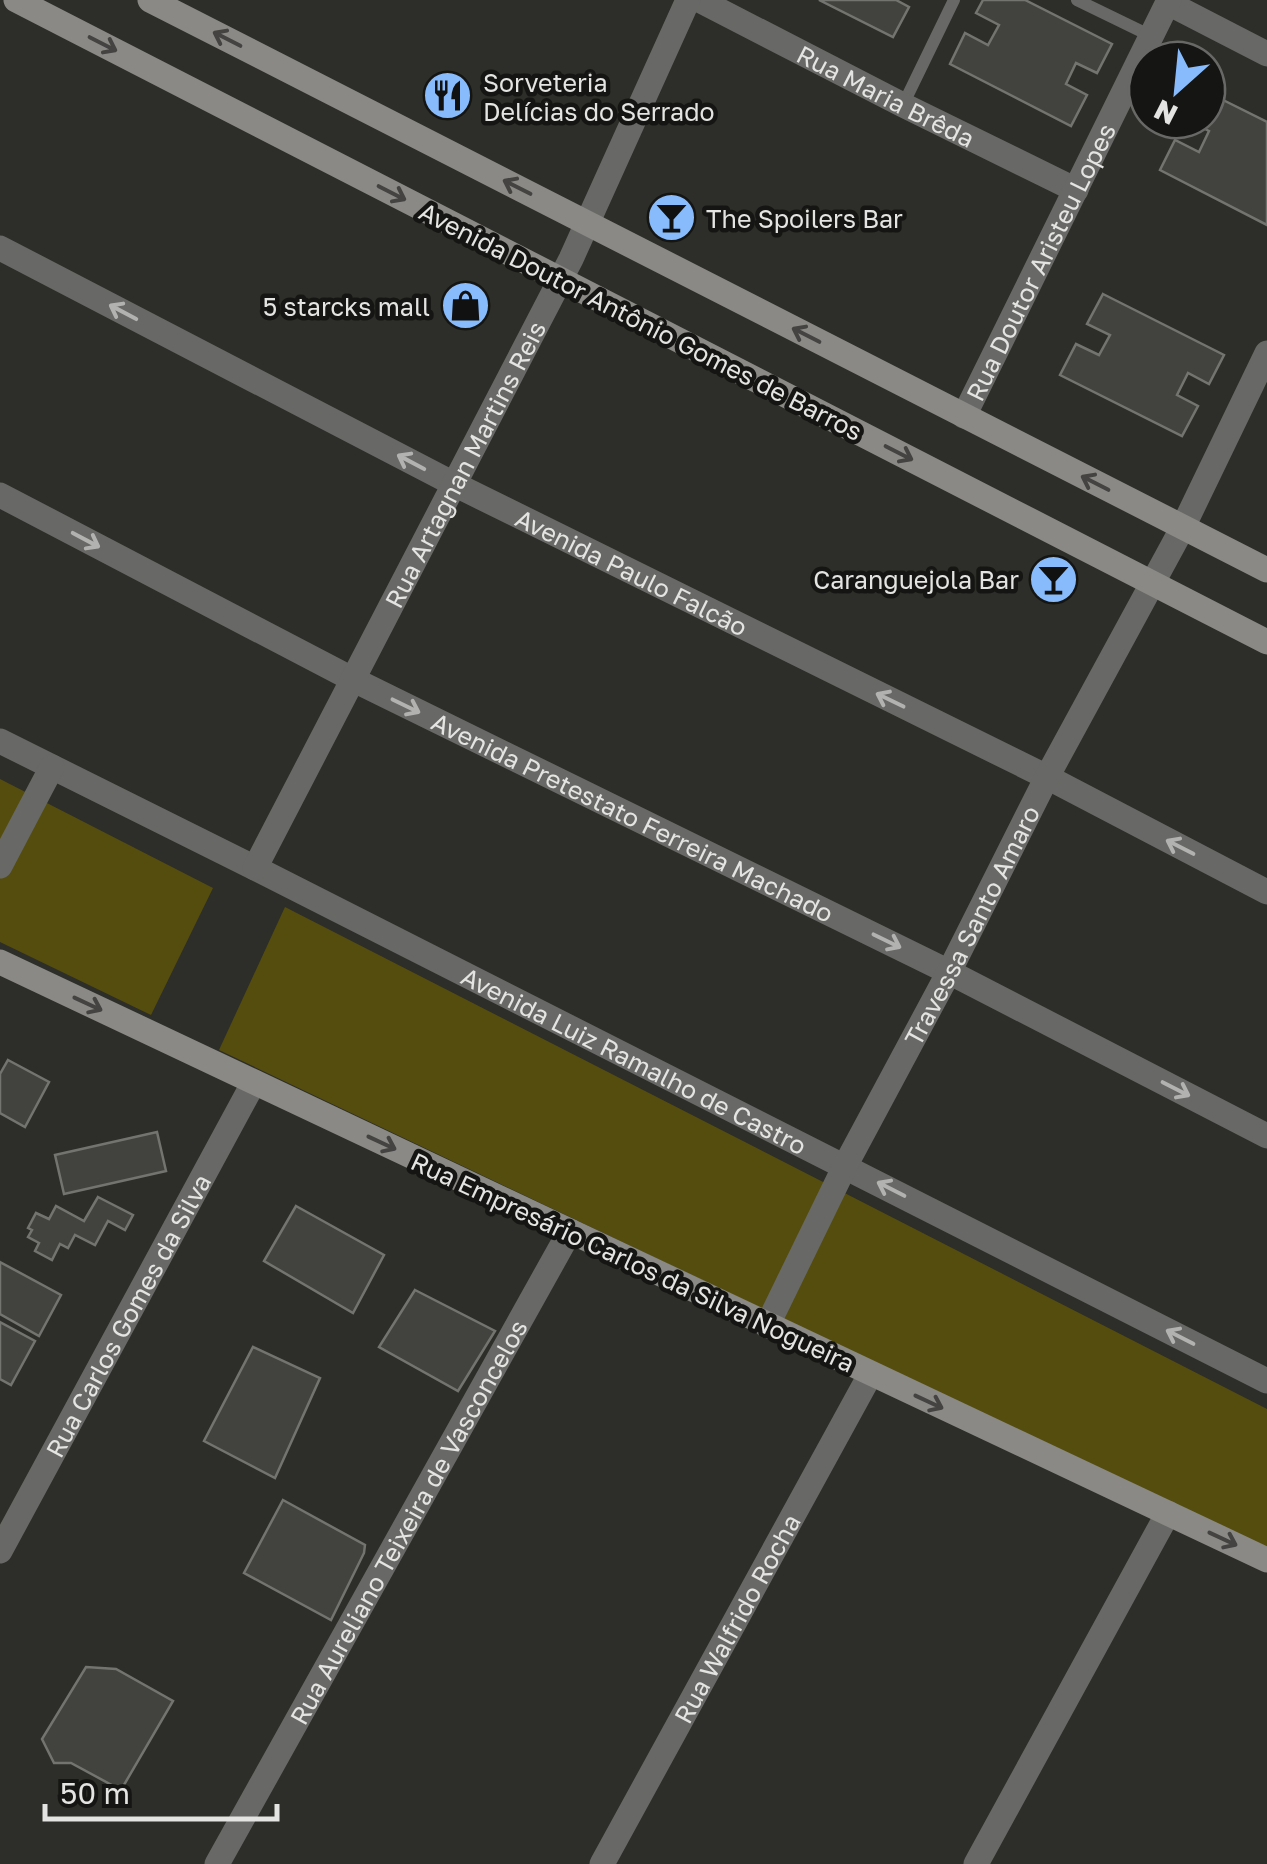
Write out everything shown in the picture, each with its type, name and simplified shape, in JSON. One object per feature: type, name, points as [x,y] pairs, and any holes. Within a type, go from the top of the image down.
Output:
[{"type":"main road","name":"Avenida Doutor Antônio Gomes de Barros","points":[[16,0],[1267,642]]},
{"type":"main road","points":[[166,4],[1267,570]]},
{"type":"main road","name":"Rua Empresário Carlos da Silva Nogueira","points":[[0,962],[1267,1560]]},
{"type":"street","name":"Rua Artagnan Martins Reis","points":[[256,868],[588,224],[688,0]]},
{"type":"street","name":"Rua Maria Brêda","points":[[699,0],[1076,190]]},
{"type":"street","name":"Rua Doutor Aristeu Lopes","points":[[964,416],[1168,1]]},
{"type":"street","points":[[1168,1],[1267,54]]},
{"type":"street","name":"Avenida Paulo Falcão","points":[[0,248],[454,484],[1047,778],[1267,892]]},
{"type":"street","name":"Travessa Santo Amaro","points":[[767,1326],[845,1166],[1182,527],[1267,353]]},
{"type":"street","name":"Avenida Pretestato Ferreira Machado","points":[[0,496],[354,680],[949,972],[1267,1136]]},
{"type":"street","name":"Avenida Luiz Ramalho de Castro","points":[[0,742],[1267,1381]]},
{"type":"street","points":[[0,866],[52,767]]},
{"type":"street","name":"Rua Carlos Gomes da Silva","points":[[0,1551],[254,1082]]},
{"type":"street","name":"Rua Aureliano Teixeira de Vasconcelos","points":[[216,1864],[570,1232]]},
{"type":"street","name":"Rua Walfrido Rocha","points":[[602,1864],[870,1375]]},
{"type":"street","points":[[976,1864],[1168,1513]]},
{"type":"lane","points":[[903,106],[954,0]]},
{"type":"lane","points":[[1077,0],[1151,36]]},
{"type":"shaded area","points":[[0,779],[213,888],[151,1015],[0,942]]},
{"type":"shaded area","points":[[285,907],[1267,1409],[1267,1549],[219,1050]]},
{"type":"building","points":[[819,0],[896,0],[909,7],[893,37]]},
{"type":"building","points":[[983,0],[1025,0],[1112,44],[1097,73],[1076,63],[1066,84],[1087,95],[1071,126],[950,64],[965,33],[988,45],[999,25],[976,13]]},
{"type":"building","points":[[1227,102],[1267,122],[1267,225],[1160,170],[1175,140],[1199,152],[1205,140],[1227,140]]},
{"type":"building","points":[[1103,294],[1224,355],[1209,384],[1188,373],[1177,395],[1198,406],[1182,436],[1060,375],[1076,344],[1099,355],[1110,335],[1087,324]]},
{"type":"building","points":[[8,1060],[49,1082],[25,1127],[0,1113],[0,1074]]},
{"type":"building","points":[[157,1132],[166,1171],[64,1194],[55,1155]]},
{"type":"building","points":[[98,1197],[133,1215],[125,1230],[108,1221],[95,1245],[75,1235],[68,1248],[60,1244],[52,1260],[35,1251],[39,1243],[28,1237],[32,1230],[28,1228],[36,1213],[49,1219],[56,1206],[84,1221]]},
{"type":"building","points":[[296,1206],[384,1255],[353,1313],[264,1261]]},
{"type":"building","points":[[0,1262],[61,1295],[39,1336],[0,1314]]},
{"type":"building","points":[[415,1290],[495,1331],[458,1391],[379,1347]]},
{"type":"building","points":[[0,1322],[35,1341],[11,1385],[0,1379]]},
{"type":"building","points":[[253,1347],[320,1378],[275,1478],[204,1441]]},
{"type":"building","points":[[283,1500],[365,1545],[331,1620],[244,1573]]},
{"type":"building","points":[[86,1667],[116,1669],[173,1701],[121,1790],[71,1763],[54,1763],[42,1739]]},
{"type":"place","name":"Sorveteria Delícias do Serrado","points":[[448,96]]},
{"type":"place","name":"The Spoilers Bar","points":[[671,218]]},
{"type":"place","name":"5 starcks mall","points":[[465,306]]},
{"type":"place","name":"Caranguejola Bar","points":[[1054,579]]}]
